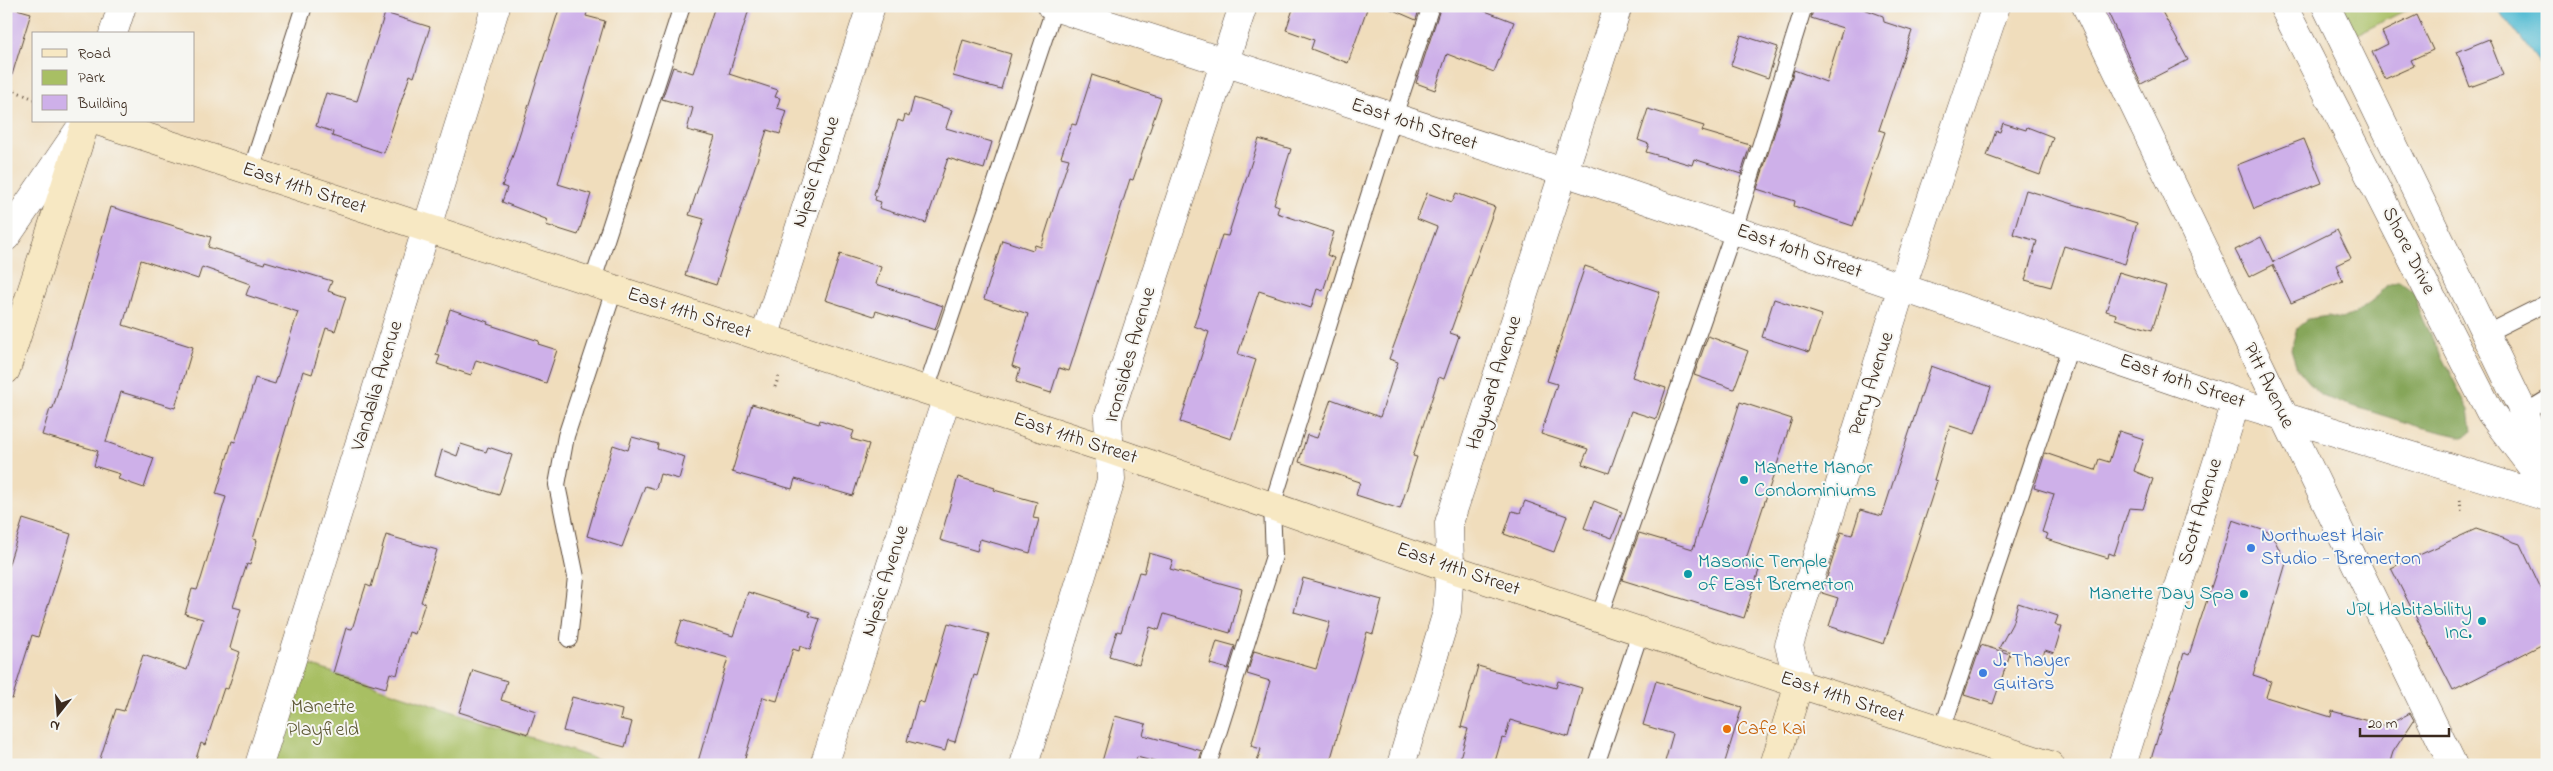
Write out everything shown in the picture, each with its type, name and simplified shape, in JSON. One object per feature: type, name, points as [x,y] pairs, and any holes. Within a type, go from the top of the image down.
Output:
[{"type":"main road","points":[[6,370],[86,122]]},
{"type":"main road","name":"East 11th Street","points":[[100,122],[603,287],[1110,450],[1450,568],[2050,765]]},
{"type":"main road","points":[[1774,765],[1799,684]]},
{"type":"street","points":[[115,32],[122,6]]},
{"type":"street","name":"Vandalia Avenue","points":[[259,765],[428,229],[496,6]]},
{"type":"street","name":"Nipsic Avenue","points":[[764,338],[870,6]]},
{"type":"street","name":"Ironsides Avenue","points":[[1024,765],[1111,480],[1108,418],[1243,6]]},
{"type":"street","name":"Hayward Avenue","points":[[1401,765],[1447,612],[1450,568],[1449,523],[1618,6]]},
{"type":"street","name":"Perry Avenue","points":[[1799,684],[1789,645],[1902,287],[1996,6]]},
{"type":"street","name":"Pitt Avenue","points":[[2086,6],[2282,416],[2453,765]]},
{"type":"street","name":"Shore Drive","points":[[2283,6],[2490,412],[2547,487]]},
{"type":"street","name":"Shore Drive","points":[[2326,6],[2524,413],[2547,475]]},
{"type":"street","name":"East 10th Street","points":[[1054,7],[1393,119],[1564,172],[2236,402],[2547,497]]},
{"type":"street","points":[[6,237],[85,122]]},
{"type":"street","name":"Nipsic Avenue","points":[[824,765],[937,394]]},
{"type":"street","name":"Scott Avenue","points":[[2122,765],[2236,402]]},
{"type":"lane","points":[[251,171],[304,6]]},
{"type":"lane","points":[[569,639],[576,577],[558,485],[566,436],[603,287],[682,6]]},
{"type":"lane","points":[[1208,765],[1274,556],[1272,506],[1393,119],[1431,6]]},
{"type":"lane","points":[[1599,617],[1734,230],[1804,6]]},
{"type":"lane","points":[[937,394],[1054,7]]},
{"type":"lane","points":[[2485,334],[2547,303]]},
{"type":"lane","points":[[1942,730],[2071,344]]},
{"type":"lane","points":[[2524,413],[2547,399]]},
{"type":"lane","points":[[1596,765],[1641,630]]},
{"type":"path","points":[[6,87],[32,98]]},
{"type":"green space","points":[[2326,6],[2414,6],[2344,41]]},
{"type":"green space","points":[[2399,280],[2416,293],[2417,306],[2423,321],[2469,410],[2472,431],[2463,437],[2420,427],[2321,396],[2297,368],[2291,349],[2297,328],[2308,319],[2328,316],[2341,319],[2355,314],[2379,295],[2386,286]]},
{"type":"green space","name":"Manette Playfield","points":[[293,659],[322,669],[615,765],[259,765]]},
{"type":"water","points":[[2496,6],[2547,6],[2547,73]]},
{"type":"building","points":[[6,6],[31,13],[12,75],[6,75]]},
{"type":"building","points":[[560,6],[589,6],[586,16],[605,21],[558,184],[591,194],[578,235],[546,225],[548,220],[502,202],[507,188],[502,186]]},
{"type":"building","points":[[715,6],[750,6],[729,74],[778,90],[775,97],[780,98],[777,108],[787,111],[780,134],[767,130],[716,285],[685,275],[704,219],[689,215],[715,137],[687,130],[693,108],[662,99],[673,67],[693,73]]},
{"type":"building","points":[[1294,6],[1368,6],[1348,63],[1311,49],[1314,40],[1286,30]]},
{"type":"building","points":[[1384,6],[1420,6],[1416,20]]},
{"type":"building","points":[[1441,6],[1472,6],[1514,22],[1494,72],[1447,54],[1435,90],[1416,83]]},
{"type":"building","points":[[1814,6],[1856,6],[1883,16],[1884,22],[1912,31],[1879,130],[1885,132],[1853,226],[1794,206],[1795,201],[1757,189],[1794,70],[1826,82],[1843,28],[1811,18]]},
{"type":"building","points":[[2105,6],[2159,6],[2188,60],[2141,84]]},
{"type":"building","points":[[385,13],[430,27],[414,77],[410,75],[384,153],[332,136],[333,132],[316,126],[326,93],[357,101]]},
{"type":"building","points":[[2417,15],[2433,50],[2411,60],[2414,66],[2385,79],[2372,52],[2388,44],[2382,32]]},
{"type":"building","points":[[1741,35],[1778,47],[1768,78],[1731,65]]},
{"type":"building","points":[[2489,39],[2503,75],[2470,87],[2457,52]]},
{"type":"building","points":[[963,40],[1011,54],[1001,89],[953,76]]},
{"type":"building","points":[[1092,75],[1161,98],[1133,180],[1130,179],[1069,371],[1059,368],[1051,393],[1016,382],[1020,369],[1012,366],[1028,314],[984,299],[1002,240],[1033,250],[1035,245],[1041,247],[1069,159],[1061,157],[1072,124],[1076,125]]},
{"type":"building","points":[[914,98],[952,110],[946,128],[992,142],[984,169],[948,158],[926,223],[879,208],[881,202],[875,200],[876,196],[874,194],[898,120],[903,122],[905,115],[909,117]]},
{"type":"building","points":[[1648,109],[1704,126],[1702,131],[1750,145],[1741,174],[1694,159],[1692,165],[1646,152],[1649,144],[1638,140]]},
{"type":"building","points":[[2003,123],[2026,130],[2027,127],[2053,137],[2040,175],[1987,156],[1996,131],[2000,132]]},
{"type":"building","points":[[1259,139],[1291,149],[1274,204],[1279,206],[1277,213],[1334,232],[1327,255],[1334,258],[1323,291],[1317,289],[1311,308],[1259,291],[1238,354],[1256,360],[1231,439],[1180,422],[1209,332],[1194,326],[1222,235],[1228,236]]},
{"type":"building","points":[[2304,139],[2322,183],[2254,209],[2237,165]]},
{"type":"building","points":[[2026,190],[2137,223],[2125,264],[2064,246],[2051,287],[2025,280],[2037,241],[2013,234]]},
{"type":"building","points":[[1427,193],[1452,202],[1456,193],[1495,207],[1450,333],[1459,336],[1444,379],[1439,377],[1413,456],[1417,457],[1400,509],[1356,495],[1360,482],[1299,462],[1307,435],[1317,438],[1331,399],[1380,417],[1398,362],[1389,359],[1437,227],[1417,219]]},
{"type":"building","points":[[111,207],[211,237],[208,247],[264,264],[265,261],[332,281],[328,291],[346,297],[335,331],[326,328],[312,374],[303,371],[253,539],[257,540],[250,565],[247,564],[233,607],[241,609],[230,648],[240,652],[228,689],[224,688],[205,745],[201,743],[194,765],[98,765],[116,709],[124,711],[143,655],[187,670],[203,619],[185,614],[192,589],[197,590],[201,579],[226,497],[216,494],[232,441],[235,442],[255,378],[275,384],[298,312],[246,295],[250,284],[202,267],[198,279],[141,260],[123,325],[193,347],[175,408],[121,392],[106,442],[154,458],[144,488],[118,479],[120,474],[94,466],[98,451],[42,435],[50,409],[53,408]]},
{"type":"building","points":[[2337,230],[2351,258],[2336,265],[2343,281],[2291,303],[2273,265],[2249,277],[2235,250],[2261,237],[2273,262]]},
{"type":"building","points":[[840,254],[881,267],[876,284],[943,306],[935,330],[876,311],[874,316],[825,300]]},
{"type":"building","points":[[1585,266],[1660,292],[1632,377],[1666,388],[1656,419],[1631,411],[1609,473],[1582,464],[1588,449],[1541,434],[1557,384],[1547,381]]},
{"type":"building","points":[[2119,272],[2166,286],[2152,330],[2115,319],[2116,314],[2106,311]]},
{"type":"building","points":[[1774,299],[1822,315],[1809,352],[1762,337]]},
{"type":"building","points":[[450,309],[488,322],[487,324],[539,341],[538,344],[557,350],[546,383],[476,360],[471,375],[437,364],[440,356],[436,355]]},
{"type":"building","points":[[1708,336],[1748,351],[1734,389],[1694,375]]},
{"type":"building","points":[[1931,366],[1991,387],[1975,434],[1950,426],[1934,480],[1937,481],[1884,644],[1829,626],[1838,598],[1822,593],[1841,532],[1852,535],[1860,510],[1882,516]]},
{"type":"building","points":[[1740,402],[1792,419],[1744,565],[1759,570],[1744,618],[1622,580],[1639,533],[1693,549]]},
{"type":"building","points":[[752,404],[819,424],[820,420],[854,431],[851,439],[869,444],[853,496],[795,479],[792,489],[732,472]]},
{"type":"building","points":[[2119,431],[2144,439],[2134,471],[2153,479],[2143,509],[2129,508],[2114,555],[2109,553],[2108,558],[2046,539],[2048,534],[2042,532],[2054,494],[2034,488],[2045,453],[2095,470],[2099,459],[2109,462]]},
{"type":"building","points":[[632,437],[658,444],[657,449],[685,457],[679,479],[660,474],[656,489],[645,486],[622,547],[587,536],[613,445],[628,450]]},
{"type":"building","points":[[461,444],[486,452],[488,447],[512,455],[499,495],[435,475],[442,450],[457,456]]},
{"type":"building","points":[[958,477],[995,488],[994,490],[1037,502],[1033,518],[1039,519],[1030,553],[980,539],[977,551],[940,540]]},
{"type":"building","points":[[1525,501],[1567,516],[1554,552],[1504,534],[1512,511],[1520,513]]},
{"type":"building","points":[[1594,501],[1622,512],[1612,538],[1584,528]]},
{"type":"building","points":[[23,519],[71,534],[38,637],[32,635],[12,699],[6,698],[6,573]]},
{"type":"building","points":[[2233,520],[2271,533],[2286,563],[2253,675],[2271,681],[2266,697],[2331,717],[2332,711],[2386,726],[2410,713],[2414,720],[2393,752],[2389,765],[2171,765],[2151,759],[2184,653],[2189,655]]},
{"type":"building","name":"JPL Habitability Inc.","points":[[2476,529],[2520,544],[2547,601],[2547,642],[2453,690],[2391,568]]},
{"type":"building","points":[[386,535],[437,550],[421,602],[425,603],[415,634],[409,632],[397,675],[390,673],[386,688],[333,673],[346,628],[352,629],[366,585],[371,587]]},
{"type":"building","points":[[1149,553],[1173,560],[1170,569],[1242,589],[1230,633],[1164,614],[1159,630],[1150,627],[1139,665],[1109,656],[1117,631],[1121,632],[1139,572],[1144,573]]},
{"type":"building","points":[[1303,578],[1382,600],[1373,634],[1367,632],[1329,765],[1256,765],[1261,749],[1251,746],[1270,681],[1247,674],[1254,651],[1316,669],[1330,622],[1294,612]]},
{"type":"building","points":[[748,592],[810,612],[809,616],[820,619],[810,650],[800,646],[799,651],[793,649],[777,701],[763,697],[743,765],[697,765],[728,658],[675,642],[682,620],[733,636]]},
{"type":"building","points":[[2018,603],[2058,616],[2055,625],[2062,626],[2054,653],[2045,650],[2041,661],[1999,648],[2012,624]]},
{"type":"building","points":[[948,623],[989,634],[977,676],[974,675],[955,742],[948,740],[945,751],[907,741],[918,701],[924,703]]},
{"type":"building","points":[[1217,641],[1235,646],[1228,669],[1210,664]]},
{"type":"building","name":"J. Thayer Guitars","points":[[1981,645],[2010,654],[1993,704],[1964,695]]},
{"type":"building","points":[[1478,666],[1556,688],[1558,681],[1582,688],[1569,737],[1510,720],[1505,739],[1502,738],[1494,765],[1458,765],[1468,729],[1461,727]]},
{"type":"building","points":[[473,670],[507,681],[501,700],[536,711],[528,734],[459,712]]},
{"type":"building","points":[[1656,681],[1742,707],[1724,765],[1664,765],[1673,734],[1643,725]]},
{"type":"building","points":[[572,697],[622,710],[620,719],[632,722],[625,747],[563,731]]},
{"type":"building","points":[[1115,716],[1146,724],[1143,735],[1202,751],[1198,765],[1166,765],[1137,757],[1135,765],[1101,765]]},
{"type":"place","name":"Manette Manor Condominiums","points":[[1744,480]]},
{"type":"place","name":"Northwest Hair Studio - Bremerton","points":[[2251,548]]},
{"type":"place","name":"Masonic Temple of East Bremerton","points":[[1688,574]]},
{"type":"place","name":"Manette Day Spa","points":[[2244,594]]},
{"type":"place","name":"JPL Habitability Inc.","points":[[2482,621]]},
{"type":"place","name":"J. Thayer Guitars","points":[[1983,673]]},
{"type":"place","name":"Cafe Kai","points":[[1727,729]]}]
